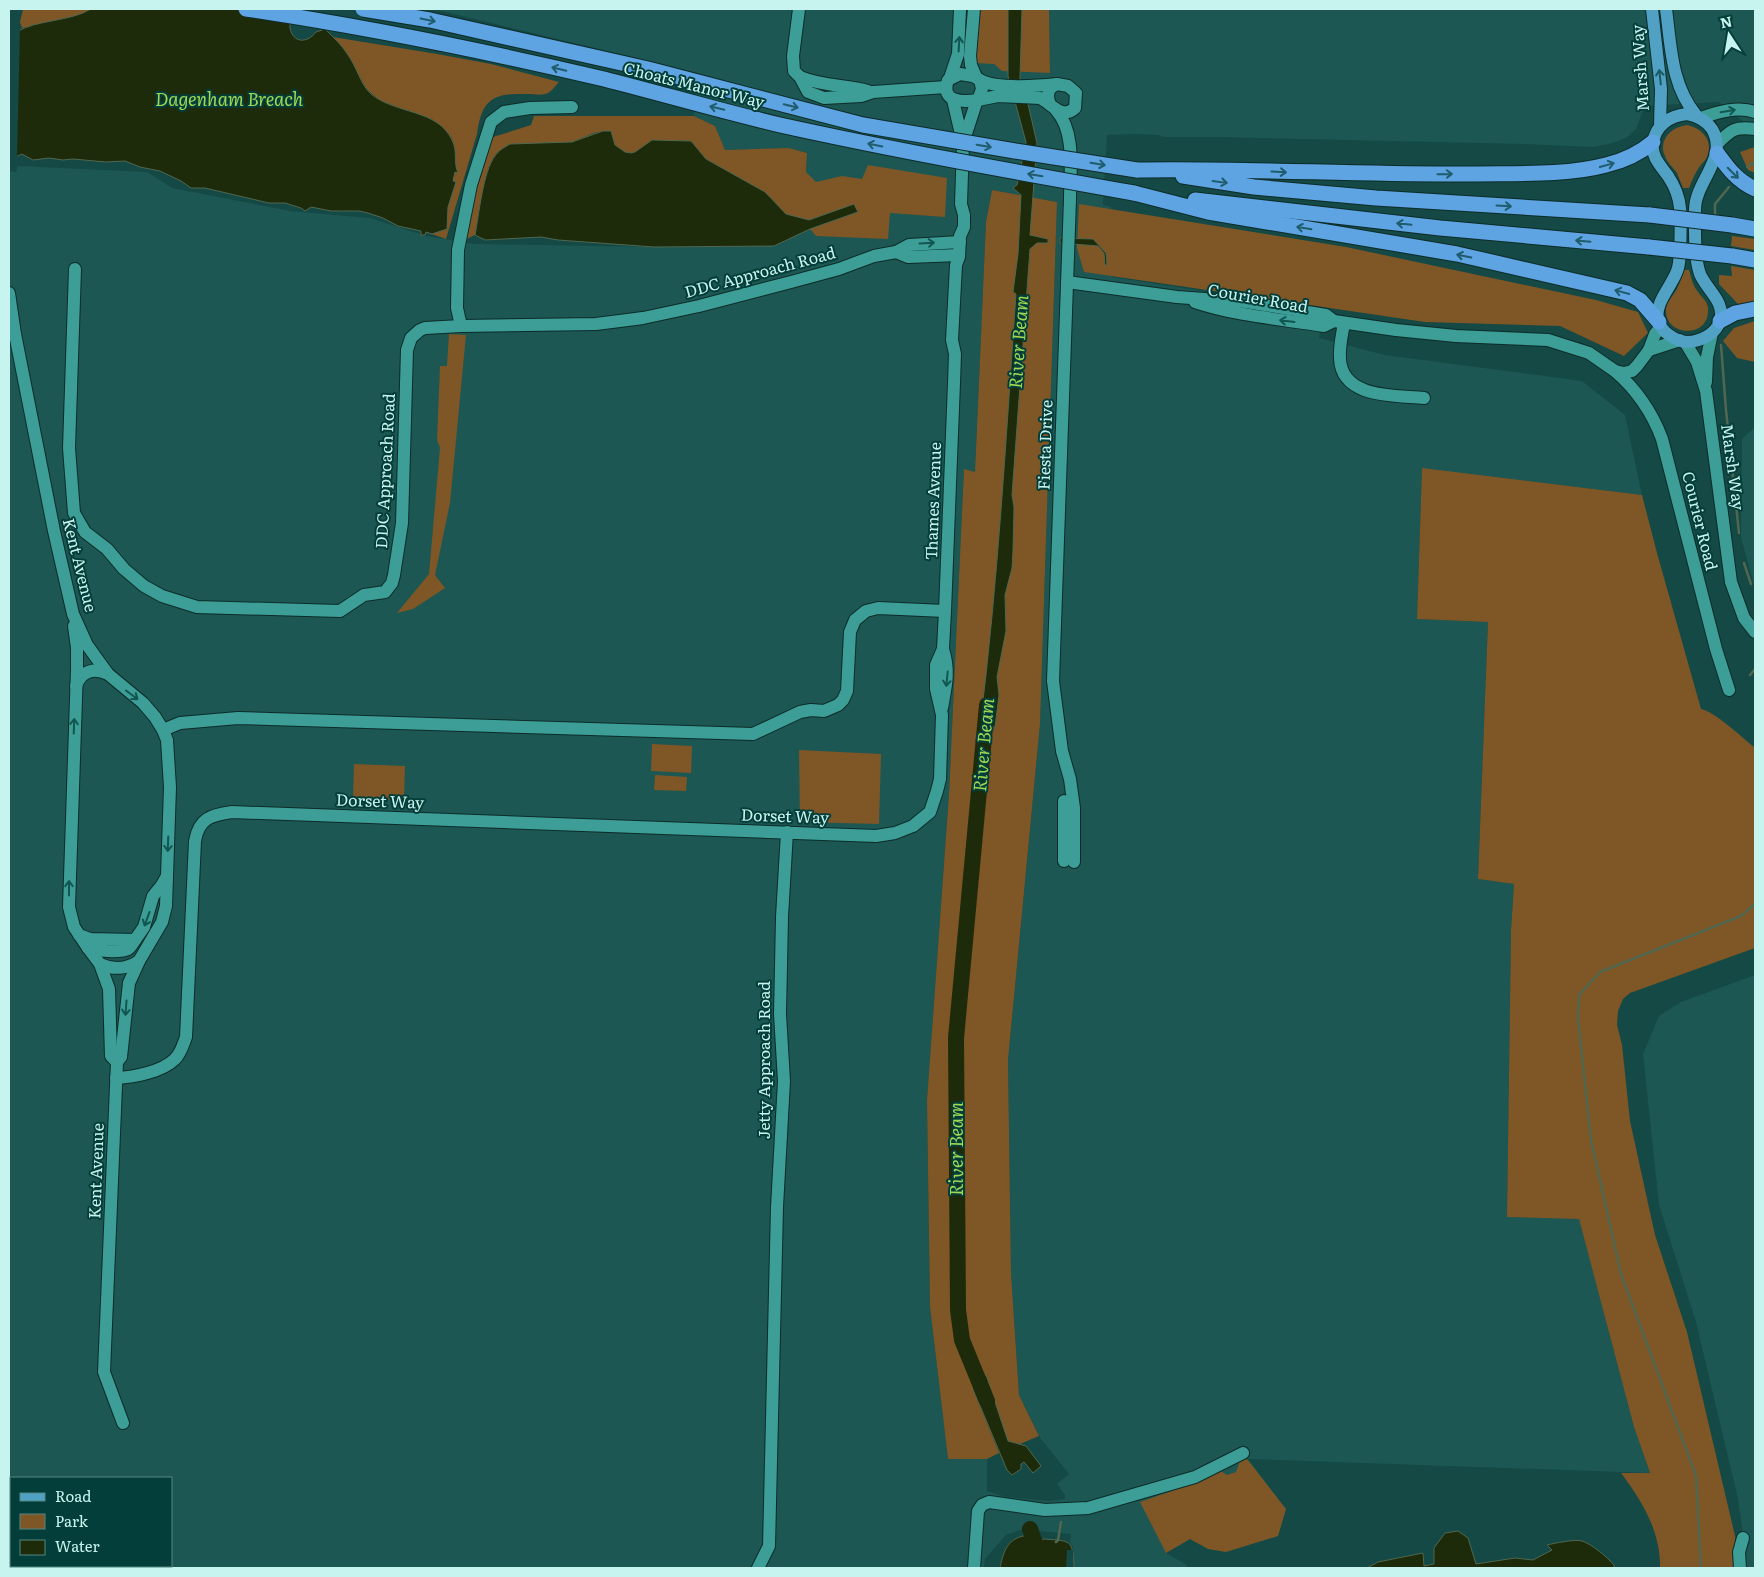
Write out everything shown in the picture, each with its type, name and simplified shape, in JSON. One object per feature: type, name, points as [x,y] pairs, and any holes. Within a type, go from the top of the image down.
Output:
[{"type":"highway","name":"Choats Manor Way","points":[[246,9],[315,19],[427,40],[603,79],[787,126],[985,166],[1134,193]]},
{"type":"highway","name":"Choats Manor Way","points":[[363,9],[430,20],[648,69],[863,125],[1015,152],[1137,170]]},
{"type":"highway","points":[[1137,170],[1212,169],[1420,174],[1556,172],[1606,165],[1627,158],[1653,142]]},
{"type":"highway","points":[[1717,148],[1736,177],[1755,189]]},
{"type":"highway","points":[[1137,170],[1254,187],[1376,198],[1650,215],[1755,229]]},
{"type":"highway","points":[[1134,193],[1354,219],[1649,246],[1755,260]]},
{"type":"highway","points":[[1134,193],[1208,212],[1457,254],[1617,291],[1632,295],[1640,300],[1660,324]]},
{"type":"highway","points":[[1716,327],[1735,313],[1755,309]]},
{"type":"main road","name":"Marsh Way","points":[[1652,9],[1661,89],[1660,126]]},
{"type":"main road","name":"Marsh Way","points":[[1666,9],[1673,69],[1680,92],[1688,106],[1712,128],[1717,148]]},
{"type":"main road","points":[[1698,116],[1687,114],[1675,116],[1660,126],[1653,142],[1654,154],[1658,164],[1675,187],[1681,211],[1679,265],[1661,303],[1658,314],[1660,324],[1666,333],[1682,341],[1702,339],[1716,327],[1720,308],[1701,277],[1697,262],[1695,208],[1700,187],[1714,163],[1717,148]]},
{"type":"street","points":[[799,9],[793,56],[794,71],[800,77],[808,92],[824,98],[861,96],[873,92],[948,83],[960,74],[978,79],[999,90]]},
{"type":"street","points":[[960,9],[958,54],[948,83],[949,96],[953,100],[977,100],[999,90],[1030,91],[1057,84],[1068,86],[1074,91],[1076,96],[1075,108],[1065,113],[1030,91]]},
{"type":"street","points":[[974,9],[970,56],[971,65],[982,90],[977,100]]},
{"type":"street","points":[[1053,107],[1047,98],[1048,92],[1050,88],[1057,84]]},
{"type":"street","name":"Thames Avenue","points":[[863,835],[887,835],[913,826],[930,812],[940,779],[942,709],[936,689],[936,665],[943,649],[955,354],[959,340],[962,265],[959,256],[960,239],[956,227],[956,215],[961,204],[963,143],[953,100]]},
{"type":"street","name":"Thames Avenue","points":[[963,143],[977,100]]},
{"type":"street","points":[[462,326],[457,308],[458,250],[472,185],[491,122],[504,112],[530,108],[572,107]]},
{"type":"street","name":"Fiesta Drive","points":[[1053,107],[1063,119],[1070,140]]},
{"type":"street","name":"Fiesta Drive","points":[[1069,862],[1074,808],[1070,779],[1062,751],[1053,681],[1069,232],[1070,140],[1074,128],[1075,108]]},
{"type":"street","points":[[1698,116],[1747,109],[1755,112]]},
{"type":"street","points":[[1717,148],[1731,130],[1737,128],[1755,129]]},
{"type":"street","points":[[896,252],[914,244],[960,239]]},
{"type":"street","points":[[896,252],[908,256],[959,256]]},
{"type":"street","name":"DDC Approach Road","points":[[75,269],[69,448],[74,513],[85,532],[107,549],[124,569],[144,586],[162,596],[197,607],[340,611],[364,595],[385,592],[392,582],[394,575],[402,524],[407,350],[409,342],[416,333],[425,328],[596,324],[643,318],[699,306],[791,282],[839,269],[874,256],[896,252]]},
{"type":"street","name":"Courier Road","points":[[1067,282],[1177,297],[1237,301],[1326,314],[1339,322],[1456,336],[1548,340],[1589,354],[1616,371],[1625,380],[1643,402],[1657,425],[1716,649],[1730,690]]},
{"type":"street","name":"Kent Avenue","points":[[9,293],[54,531],[73,614],[87,645],[108,674],[143,703],[163,730],[169,748],[168,771],[170,787],[166,906],[162,922],[139,961],[129,983],[121,1057],[117,1062],[104,1372],[123,1423]]},
{"type":"street","points":[[1339,322],[1340,361],[1344,373],[1350,381],[1359,388],[1375,394],[1424,398]]},
{"type":"street","points":[[1616,371],[1624,373],[1632,371],[1649,350],[1660,324]]},
{"type":"street","name":"Marsh Way","points":[[1716,327],[1707,357],[1706,391],[1731,582],[1744,618],[1755,632]]},
{"type":"street","points":[[1649,350],[1682,341]]},
{"type":"street","name":"Marsh Way","points":[[1682,341],[1697,362],[1706,391]]},
{"type":"street","points":[[163,730],[180,724],[238,718],[753,734],[800,712],[811,710],[824,711],[838,705],[843,700],[847,691],[850,632],[855,620],[866,611],[878,608],[945,611]]},
{"type":"street","points":[[73,614],[77,648],[69,892],[71,916],[79,935],[100,964],[110,989],[111,1056],[117,1062]]},
{"type":"street","points":[[76,689],[80,678],[88,671],[100,670],[108,674]]},
{"type":"street","name":"Dorset Way","points":[[116,1078],[140,1075],[159,1068],[175,1060],[182,1050],[186,1037],[195,841],[200,826],[213,816],[232,812],[863,835]]},
{"type":"street","name":"Jetty Approach Road","points":[[758,1568],[769,1546],[774,1288],[784,1081],[780,1014],[782,917],[787,832]]},
{"type":"street","points":[[88,948],[95,950],[127,950],[144,927],[153,896],[167,876]]},
{"type":"street","points":[[79,935],[90,939],[135,940]]},
{"type":"street","points":[[100,964],[111,967],[130,967],[139,961]]},
{"type":"street","points":[[974,1568],[978,1511],[985,1503],[994,1502],[1046,1510],[1088,1508],[1195,1477],[1243,1453]]},
{"type":"street","points":[[1740,1568],[1739,1552],[1742,1538]]},
{"type":"shaded area","points":[[433,9],[978,9],[994,64],[1050,73],[1049,9],[1755,9],[1755,131],[1719,102],[1645,106],[1636,129],[1626,138],[1594,147],[1164,137],[1134,134],[1107,135],[1103,205],[1111,207],[1113,215],[1115,238],[1112,277],[1234,296],[1321,328],[1319,338],[1385,355],[1582,381],[1625,415],[1642,495],[1422,469],[1417,619],[1488,622],[1478,879],[1514,884],[1511,930],[1507,1217],[1579,1218],[1634,1427],[1650,1473],[1248,1459],[1286,1509],[1278,1536],[1226,1552],[1208,1549],[1190,1539],[1166,1553],[1187,1565],[1186,1568],[1074,1568],[1073,1547],[1070,1543],[1071,1534],[1039,1531],[1028,1532],[1026,1528],[1006,1535],[985,1559],[984,1568],[9,1568],[9,171],[16,172],[18,166],[147,172],[172,188],[290,211],[370,218],[426,236],[475,244],[654,247],[774,246],[806,172],[807,153],[789,148],[725,150],[715,126],[694,116],[698,73]],"holes":[[[992,190],[1057,202],[1040,724],[1008,1060],[1011,1273],[1019,1395],[1041,1439],[1069,1474],[1057,1484],[1065,1495],[1065,1499],[1050,1501],[1006,1497],[987,1491],[987,1459],[948,1459],[930,1307],[927,1100],[949,794],[964,469],[975,473],[986,222]]]},
{"type":"shaded area","points":[[1755,427],[1755,588],[1741,538],[1742,439]]},
{"type":"shaded area","points":[[1755,975],[1755,1568],[1745,1568],[1745,1548],[1738,1499],[1696,1322],[1659,1205],[1643,1054],[1659,1016],[1681,1002]]},
{"type":"green space","points":[[23,9],[91,9],[83,14],[22,28],[20,22]]},
{"type":"green space","points":[[978,9],[1049,9],[1050,73],[1002,71],[994,64],[976,63]]},
{"type":"green space","points":[[333,37],[491,64],[559,82],[546,94],[506,95],[492,100],[486,105],[479,122],[446,239],[426,232],[448,207],[456,182],[453,181],[455,172],[458,172],[455,166],[452,138],[432,119],[380,100],[371,93],[366,88],[348,55]]},
{"type":"green space","points":[[534,116],[694,116],[715,126],[725,150],[789,148],[807,153],[806,172],[816,182],[842,176],[862,179],[868,165],[947,178],[945,217],[890,213],[888,239],[816,236],[810,229],[857,212],[854,204],[809,220],[786,214],[765,192],[706,159],[691,141],[652,140],[631,153],[625,152],[615,145],[611,131],[603,131],[572,142],[510,144],[500,150],[495,155],[487,171],[475,235],[460,242],[493,137],[531,125]]},
{"type":"green space","points":[[1687,125],[1702,132],[1708,141],[1709,151],[1689,188],[1683,188],[1677,173],[1666,158],[1663,145],[1671,131]]},
{"type":"green space","points":[[1755,147],[1755,173],[1748,170],[1740,152]]},
{"type":"green space","points":[[992,190],[1057,202],[1040,724],[1008,1060],[1011,1273],[1019,1395],[1039,1436],[1020,1444],[1008,1441],[986,1376],[973,1389],[999,1453],[987,1459],[948,1459],[930,1307],[927,1100],[949,794],[964,469],[975,472],[986,222]]},
{"type":"green space","points":[[1079,204],[1346,247],[1596,300],[1638,312],[1648,333],[1624,356],[1560,326],[1425,322],[1084,272],[1077,248]]},
{"type":"green space","points":[[1732,236],[1755,239],[1755,250],[1731,246]]},
{"type":"green space","points":[[1731,266],[1755,270],[1755,302],[1738,304],[1719,284],[1719,275],[1732,276]]},
{"type":"green space","points":[[1684,270],[1689,270],[1695,287],[1708,306],[1706,321],[1701,327],[1686,331],[1672,325],[1667,318],[1666,309],[1677,289]]},
{"type":"green space","points":[[1755,321],[1755,362],[1737,358],[1723,341],[1734,328]]},
{"type":"green space","points":[[449,334],[466,335],[450,503],[435,575],[445,588],[413,609],[397,613],[429,574],[440,448],[437,440],[440,366],[447,366]]},
{"type":"green space","points":[[1422,468],[1642,495],[1701,709],[1721,720],[1755,748],[1755,948],[1630,993],[1623,999],[1618,1011],[1617,1025],[1622,1045],[1630,1121],[1655,1235],[1687,1332],[1735,1536],[1738,1568],[1660,1568],[1657,1542],[1649,1517],[1621,1473],[1650,1473],[1634,1427],[1579,1219],[1507,1217],[1511,930],[1514,884],[1478,879],[1488,622],[1417,619]]},
{"type":"green space","points":[[652,744],[692,746],[691,773],[651,771]]},
{"type":"green space","points":[[799,750],[881,754],[879,824],[800,822]]},
{"type":"green space","points":[[354,764],[405,766],[404,800],[353,798]]},
{"type":"green space","points":[[655,775],[687,777],[686,791],[654,790]]},
{"type":"green space","points":[[1247,1459],[1286,1509],[1278,1536],[1226,1552],[1208,1549],[1190,1539],[1166,1553],[1140,1502],[1192,1484],[1219,1470],[1227,1475],[1236,1472],[1240,1461]]},
{"type":"water","name":"Dagenham Breach","points":[[91,9],[294,9],[290,28],[294,37],[305,40],[316,32],[325,29],[346,51],[364,85],[371,94],[392,105],[427,117],[445,130],[452,140],[458,173],[455,172],[453,181],[456,182],[448,207],[447,229],[432,234],[426,232],[425,235],[421,235],[421,231],[398,226],[383,218],[359,211],[331,211],[311,207],[305,211],[285,203],[269,203],[205,188],[191,188],[160,171],[140,167],[125,161],[106,162],[49,158],[33,160],[22,154],[9,160],[16,32]]},
{"type":"water","points":[[1008,9],[1022,9],[1020,78],[1037,143],[1030,235],[1048,239],[1048,243],[1037,243],[1030,249],[1012,495],[1014,507],[1012,568],[1005,595],[1006,631],[997,677],[999,695],[995,727],[980,726],[997,564],[1016,294],[1013,292],[1018,254],[1021,195],[1013,188],[1017,185],[1026,142],[1008,76]]},
{"type":"water","points":[[603,131],[611,131],[615,145],[625,152],[631,153],[652,140],[691,141],[706,159],[765,192],[786,214],[809,220],[854,204],[858,212],[810,229],[774,246],[654,247],[541,237],[485,240],[475,235],[487,172],[500,150],[510,144],[572,142]]},
{"type":"water","points":[[1060,238],[1093,239],[1106,253],[1107,265],[1105,265],[1104,253],[1098,246],[1060,243]]},
{"type":"water","points":[[986,1375],[1008,1441],[1026,1446],[1041,1466],[1033,1473],[1024,1462],[1021,1464],[1021,1469],[1012,1475],[1007,1470],[973,1389]]},
{"type":"water","points":[[1458,1531],[1468,1538],[1476,1564],[1515,1558],[1533,1560],[1552,1550],[1547,1545],[1582,1541],[1600,1552],[1614,1565],[1614,1568],[1367,1568],[1378,1562],[1423,1553],[1424,1566],[1434,1564],[1434,1548],[1445,1533]]},
{"type":"water","points":[[1027,1536],[1028,1542],[1043,1539],[1060,1540],[1069,1543],[1073,1552],[1074,1568],[1000,1568],[1006,1548],[1017,1538]]},
{"type":"pier","points":[[20,27],[17,158],[9,163],[9,32]]},
{"type":"pier","points":[[1067,1550],[1073,1550],[1073,1568],[1066,1568]]},
{"type":"waterway","points":[[1747,167],[1752,163],[1755,164]]},
{"type":"waterway","points":[[1715,218],[1715,204],[1729,187]]},
{"type":"waterway","points":[[1721,345],[1739,533]]},
{"type":"waterway","points":[[1744,563],[1751,584]]},
{"type":"waterway","points":[[1750,675],[1755,669]]},
{"type":"waterway","name":"River Beam","points":[[987,705],[956,1038],[958,1310],[962,1340],[987,1401]]},
{"type":"waterway","points":[[1701,1568],[1696,1476],[1621,1274],[1591,1140],[1578,1019],[1579,995],[1600,972],[1741,916],[1755,904]]},
{"type":"waterway","points":[[1056,1542],[1061,1522]]},
{"type":"waterway","name":"River Beam","points":[[1030,1529],[1036,1546],[1035,1568]]}]
